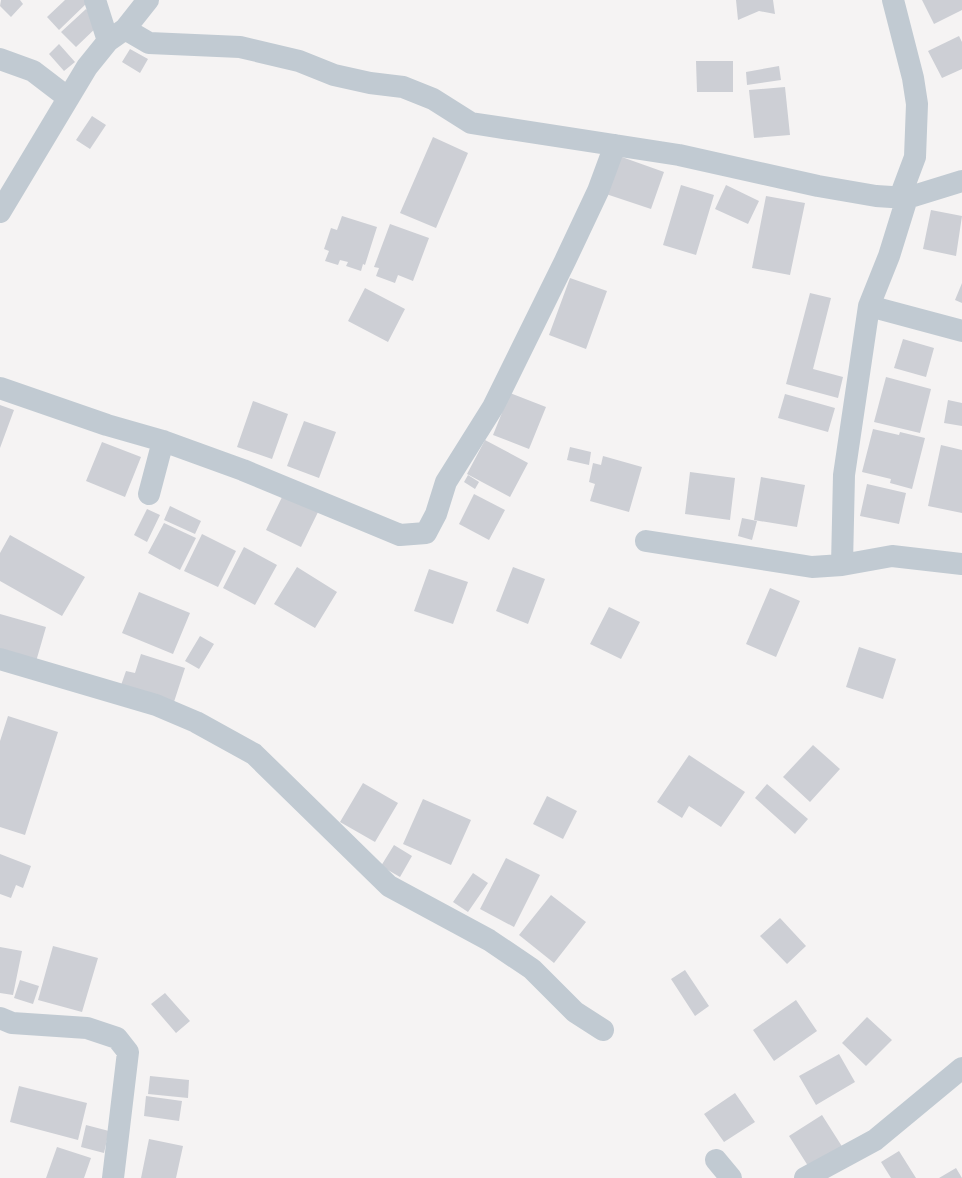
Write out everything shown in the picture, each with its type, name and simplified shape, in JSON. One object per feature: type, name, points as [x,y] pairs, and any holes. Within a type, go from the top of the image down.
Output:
[{"type":"street","points":[[95,0],[117,35],[149,43],[240,47],[299,61],[334,75],[403,87],[433,99],[471,123],[679,155],[818,186],[876,196],[903,197],[962,182]]},
{"type":"street","points":[[0,212],[87,67],[148,0]]},
{"type":"street","points":[[842,565],[844,475],[869,306],[889,256],[915,157],[917,104],[913,78],[893,0]]},
{"type":"street","points":[[0,59],[33,71],[67,97]]},
{"type":"street","points":[[0,388],[107,425],[163,441],[243,470],[400,535],[426,533],[436,514],[446,482],[493,407],[565,261],[598,191],[615,145]]},
{"type":"street","points":[[869,306],[962,331]]},
{"type":"street","points":[[149,494],[163,441]]},
{"type":"street","points":[[646,541],[812,567],[842,565],[892,556],[962,564]]},
{"type":"street","points":[[0,659],[156,705],[196,722],[254,754],[389,886],[489,940],[532,969],[575,1012],[603,1030]]},
{"type":"street","points":[[0,1018],[12,1023],[87,1028],[117,1038],[129,1052],[113,1178]]},
{"type":"street","points":[[805,1178],[875,1140],[962,1068]]},
{"type":"street","points":[[716,1160],[730,1178]]},
{"type":"building","points":[[1,0],[20,0],[23,4],[11,17],[0,6]]},
{"type":"building","points":[[65,0],[84,0],[87,3],[59,30],[47,17]]},
{"type":"building","points":[[736,0],[773,0],[775,14],[759,11],[738,20]]},
{"type":"building","points":[[922,0],[962,0],[962,10],[934,24]]},
{"type":"building","points":[[86,9],[100,24],[76,47],[61,32]]},
{"type":"building","points":[[959,36],[962,42],[962,69],[942,78],[928,51]]},
{"type":"building","points":[[59,44],[75,62],[64,71],[49,54]]},
{"type":"building","points":[[130,49],[148,59],[140,73],[122,62]]},
{"type":"building","points":[[696,61],[733,61],[733,92],[697,92]]},
{"type":"building","points":[[779,66],[781,80],[747,85],[746,72]]},
{"type":"building","points":[[785,87],[790,135],[754,138],[749,90]]},
{"type":"building","points":[[92,116],[106,125],[90,149],[76,140]]},
{"type":"building","points":[[433,137],[468,153],[436,228],[400,213]]},
{"type":"building","points":[[619,156],[664,172],[651,209],[606,194]]},
{"type":"building","points":[[681,185],[714,195],[696,255],[663,245]]},
{"type":"building","points":[[726,185],[759,201],[748,224],[715,209]]},
{"type":"building","points":[[766,196],[805,203],[790,275],[752,268]]},
{"type":"building","points":[[931,210],[962,216],[956,256],[923,249]]},
{"type":"building","points":[[342,216],[377,227],[361,271],[346,266],[348,262],[340,260],[338,265],[325,261],[329,251],[324,249],[331,228],[337,230]]},
{"type":"building","points":[[390,224],[429,238],[413,281],[398,275],[395,283],[376,276],[379,268],[374,267]]},
{"type":"building","points":[[570,278],[607,291],[586,349],[549,335]]},
{"type":"building","points":[[962,283],[962,303],[955,300]]},
{"type":"building","points":[[365,288],[405,309],[388,342],[348,321]]},
{"type":"building","points":[[810,293],[831,298],[813,369],[843,377],[838,398],[786,384]]},
{"type":"building","points":[[903,339],[934,348],[926,377],[894,368]]},
{"type":"building","points":[[886,377],[931,389],[920,433],[874,422]]},
{"type":"building","points":[[510,393],[546,407],[529,449],[493,435]]},
{"type":"building","points":[[785,394],[835,408],[828,432],[778,418]]},
{"type":"building","points":[[948,400],[962,403],[962,426],[944,423]]},
{"type":"building","points":[[253,401],[288,414],[272,459],[237,447]]},
{"type":"building","points":[[0,405],[14,410],[0,448]]},
{"type":"building","points":[[304,421],[336,432],[319,478],[287,466]]},
{"type":"building","points":[[873,429],[925,438],[912,489],[890,483],[891,479],[862,472]]},
{"type":"building","points":[[485,440],[528,463],[510,497],[467,474]]},
{"type":"building","points":[[102,442],[141,457],[125,497],[86,481]]},
{"type":"building","points":[[941,445],[962,450],[962,513],[928,506]]},
{"type":"building","points":[[570,447],[591,452],[589,465],[567,460]]},
{"type":"building","points":[[603,456],[642,467],[629,512],[590,501],[595,484],[589,482],[593,463],[601,465]]},
{"type":"building","points":[[690,472],[735,478],[730,520],[685,514]]},
{"type":"building","points":[[468,475],[479,482],[475,489],[464,482]]},
{"type":"building","points":[[761,477],[805,485],[797,527],[754,520]]},
{"type":"building","points":[[867,484],[906,493],[899,524],[860,516]]},
{"type":"building","points":[[284,493],[319,510],[301,547],[266,530]]},
{"type":"building","points":[[474,494],[505,510],[489,540],[459,524]]},
{"type":"building","points":[[170,506],[201,521],[195,534],[164,520]]},
{"type":"building","points":[[147,509],[160,515],[147,542],[134,535]]},
{"type":"building","points":[[742,518],[757,521],[752,540],[738,536]]},
{"type":"building","points":[[164,523],[196,538],[180,570],[148,553]]},
{"type":"building","points":[[202,534],[236,551],[218,587],[184,571]]},
{"type":"building","points":[[10,535],[85,577],[62,616],[0,581],[0,553]]},
{"type":"building","points":[[244,547],[277,565],[255,605],[223,588]]},
{"type":"building","points":[[297,567],[337,592],[315,628],[274,604]]},
{"type":"building","points":[[513,567],[545,579],[528,624],[496,611]]},
{"type":"building","points":[[429,569],[468,582],[453,624],[414,611]]},
{"type":"building","points":[[770,588],[800,601],[776,657],[746,644]]},
{"type":"building","points":[[139,592],[190,613],[173,654],[122,633]]},
{"type":"building","points":[[609,607],[640,622],[621,659],[590,644]]},
{"type":"building","points":[[0,614],[46,627],[35,665],[0,655]]},
{"type":"building","points":[[200,636],[214,644],[199,669],[185,661]]},
{"type":"building","points":[[859,647],[896,659],[883,699],[846,687]]},
{"type":"building","points":[[141,654],[185,668],[172,708],[119,691],[126,671],[135,673]]},
{"type":"building","points":[[8,716],[58,732],[25,835],[0,827],[0,741]]},
{"type":"building","points":[[813,745],[840,769],[810,802],[783,777]]},
{"type":"building","points":[[689,755],[745,792],[721,827],[689,806],[682,818],[657,802]]},
{"type":"building","points":[[363,783],[398,803],[375,842],[340,822]]},
{"type":"building","points":[[767,784],[808,819],[795,834],[755,798]]},
{"type":"building","points":[[547,796],[577,811],[563,839],[533,824]]},
{"type":"building","points":[[423,799],[471,820],[451,865],[403,844]]},
{"type":"building","points":[[394,845],[412,856],[400,877],[381,866]]},
{"type":"building","points":[[0,854],[31,866],[23,888],[16,885],[11,898],[0,894]]},
{"type":"building","points":[[506,858],[540,875],[514,927],[480,909]]},
{"type":"building","points":[[473,873],[488,883],[468,912],[453,902]]},
{"type":"building","points":[[551,895],[586,922],[554,963],[519,935]]},
{"type":"building","points":[[780,918],[806,946],[787,964],[760,936]]},
{"type":"building","points":[[53,946],[98,958],[82,1012],[38,1000]]},
{"type":"building","points":[[0,947],[22,951],[13,995],[0,993]]},
{"type":"building","points":[[685,970],[709,1006],[695,1016],[671,979]]},
{"type":"building","points":[[20,980],[39,986],[33,1004],[14,998]]},
{"type":"building","points":[[165,993],[190,1021],[176,1033],[151,1004]]},
{"type":"building","points":[[796,1000],[817,1031],[774,1061],[753,1030]]},
{"type":"building","points":[[867,1017],[892,1040],[866,1066],[842,1043]]},
{"type":"building","points":[[839,1054],[855,1082],[816,1105],[799,1076]]},
{"type":"building","points":[[150,1076],[189,1080],[188,1098],[148,1094]]},
{"type":"building","points":[[19,1086],[87,1103],[78,1140],[10,1122]]},
{"type":"building","points":[[735,1093],[755,1122],[724,1142],[704,1114]]},
{"type":"building","points":[[146,1096],[182,1101],[179,1121],[144,1116]]},
{"type":"building","points":[[822,1115],[843,1148],[810,1169],[789,1136]]},
{"type":"building","points":[[86,1125],[109,1131],[104,1153],[81,1147]]},
{"type":"building","points":[[149,1139],[183,1146],[176,1178],[141,1178]]},
{"type":"building","points":[[57,1147],[91,1158],[84,1178],[46,1178]]},
{"type":"building","points":[[899,1151],[916,1178],[891,1178],[881,1162]]},
{"type":"building","points":[[956,1168],[962,1178],[939,1178]]}]
